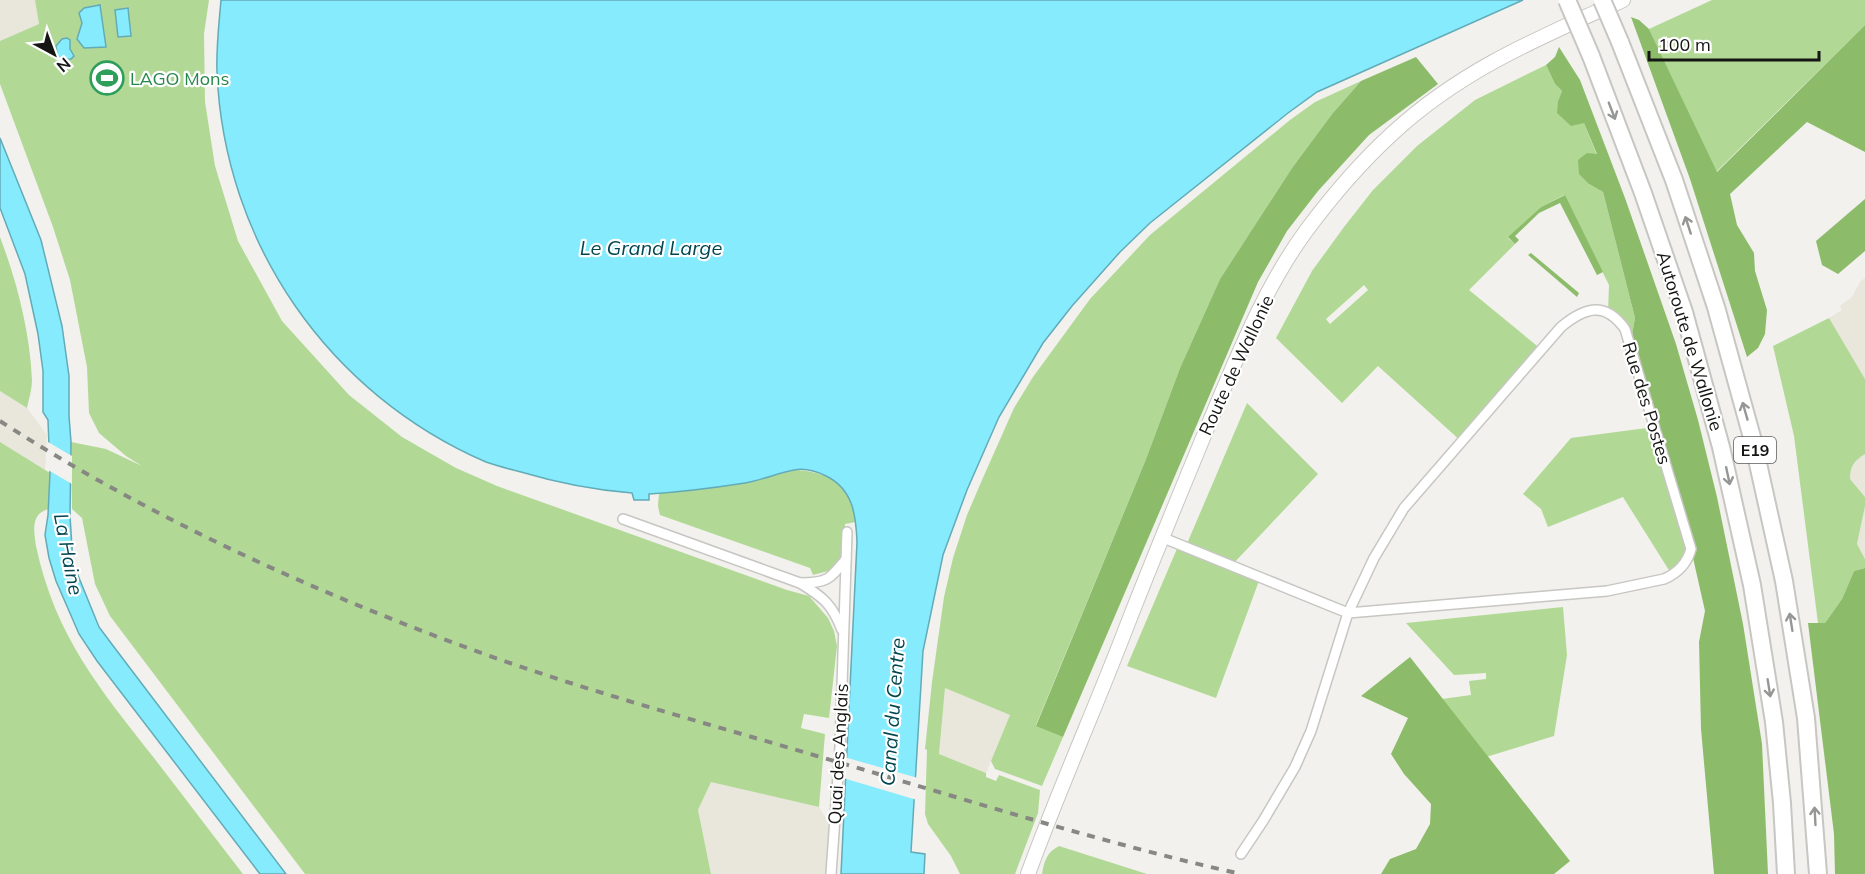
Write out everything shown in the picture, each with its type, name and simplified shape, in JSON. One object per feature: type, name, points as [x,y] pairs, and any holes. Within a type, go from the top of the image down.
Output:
[{"type":"highway","name":"Autoroute de Wallonie","points":[[1567,0],[1591,56],[1643,193],[1680,301],[1721,447],[1752,585],[1774,722],[1786,874]]},
{"type":"highway","name":"Autoroute de Wallonie","points":[[1602,0],[1677,191],[1716,308],[1753,441],[1784,581],[1806,718],[1818,874]]},
{"type":"main road","name":"Route de Wallonie","points":[[1028,874],[1161,537],[1257,316],[1305,232],[1334,195],[1394,132],[1470,74],[1513,50],[1623,0]]},
{"type":"street","name":"Rue des Postes","points":[[1161,537],[1348,613],[1607,591],[1665,579],[1683,566],[1688,559],[1690,549],[1625,329],[1617,318],[1608,312],[1596,309],[1583,313],[1562,327],[1404,508],[1374,558],[1348,613],[1313,725],[1295,767],[1241,854]]},
{"type":"street","points":[[623,519],[800,583],[823,597],[835,612],[844,635]]},
{"type":"street","name":"Quai des Anglais","points":[[831,874],[840,747],[847,531]]},
{"type":"street","points":[[800,583],[820,583],[833,575],[846,559]]},
{"type":"shaded area","points":[[0,0],[35,0],[39,24],[0,41]]},
{"type":"shaded area","points":[[1865,278],[1865,379],[1829,318],[1842,310],[1840,306],[1852,297],[1860,282]]},
{"type":"shaded area","points":[[0,391],[27,408],[47,435],[45,470],[0,442]]},
{"type":"shaded area","points":[[1865,454],[1865,497],[1850,479],[1850,469],[1855,461]]},
{"type":"shaded area","points":[[1865,506],[1865,559],[1857,544]]},
{"type":"shaded area","points":[[945,688],[1010,715],[986,773],[939,754]]},
{"type":"shaded area","points":[[711,781],[819,807],[834,831],[831,874],[711,874],[698,810]]},
{"type":"green space","points":[[35,0],[209,0],[204,34],[205,102],[215,166],[238,241],[282,321],[349,395],[402,437],[456,468],[497,486],[809,596],[828,618],[837,646],[829,718],[804,714],[801,728],[825,734],[819,807],[711,782],[698,810],[711,874],[305,874],[110,616],[95,584],[82,518],[72,509],[71,442],[106,449],[142,466],[126,456],[99,433],[89,413],[87,367],[70,280],[53,227],[0,84],[0,41],[39,24]]},
{"type":"green space","points":[[1712,0],[1865,0],[1865,25],[1716,172],[1649,29]]},
{"type":"green space","points":[[1631,17],[1639,20],[1649,29],[1717,172],[1865,25],[1865,152],[1807,122],[1730,194],[1737,225],[1754,253],[1755,271],[1767,310],[1765,334],[1758,348],[1747,357],[1690,179]]},
{"type":"green space","points":[[1559,47],[1580,80],[1625,198],[1676,344],[1698,420],[1717,497],[1743,624],[1762,744],[1768,874],[1714,874],[1701,729],[1699,642],[1705,611],[1691,549],[1630,346],[1635,318],[1603,192],[1589,184],[1579,174],[1578,160],[1587,153],[1597,154],[1584,123],[1571,126],[1557,113],[1562,91],[1555,84],[1546,65],[1555,57]]},
{"type":"green space","points":[[1416,57],[1438,84],[1369,135],[1318,191],[1287,231],[1258,282],[1063,737],[1036,726],[1146,459],[1180,368],[1220,279],[1292,168],[1332,114],[1361,81]]},
{"type":"green space","points":[[1546,65],[1555,84],[1562,91],[1558,101],[1584,123],[1597,155],[1589,184],[1603,192],[1635,318],[1630,346],[1625,329],[1608,312],[1609,285],[1564,195],[1541,207],[1508,238],[1515,244],[1469,290],[1542,350],[1462,442],[1378,366],[1342,403],[1276,338],[1312,271],[1373,190],[1417,146],[1475,100]],"holes":[[[1364,285],[1368,290],[1330,324],[1326,319]]]},
{"type":"green space","points":[[1361,81],[1332,114],[1292,168],[1220,279],[1180,368],[1146,459],[1036,725],[1063,737],[1042,786],[995,769],[991,761],[1010,715],[945,688],[939,754],[986,773],[986,777],[996,781],[999,775],[1040,790],[1038,813],[1015,874],[960,874],[951,856],[928,824],[925,814],[927,750],[925,749],[932,682],[944,597],[953,558],[967,515],[1014,408],[1033,377],[1090,299],[1150,235],[1290,120],[1315,102]]},
{"type":"green space","points":[[1565,195],[1603,272],[1597,275],[1560,203],[1539,213],[1515,236],[1519,240],[1515,244],[1508,237],[1541,207]]},
{"type":"green space","points":[[1865,199],[1865,251],[1838,274],[1822,265],[1816,241]]},
{"type":"green space","points":[[0,237],[17,289],[29,344],[32,380],[27,408],[0,391]]},
{"type":"green space","points":[[1531,253],[1579,293],[1577,297],[1528,255]]},
{"type":"green space","points":[[1829,318],[1865,379],[1865,454],[1853,464],[1850,479],[1865,497],[1857,544],[1865,559],[1865,568],[1854,571],[1842,599],[1825,623],[1818,623],[1794,436],[1773,346]]},
{"type":"green space","points":[[1247,403],[1318,474],[1231,566],[1260,578],[1216,698],[1127,666],[1179,544],[1186,546]]},
{"type":"green space","points":[[1654,427],[1691,549],[1672,575],[1623,497],[1548,527],[1541,509],[1523,494],[1571,438]]},
{"type":"green space","points":[[0,442],[50,473],[49,509],[39,514],[36,519],[36,546],[44,578],[67,634],[115,708],[243,874],[0,874]]},
{"type":"green space","points":[[796,470],[830,478],[844,490],[853,509],[856,522],[845,524],[846,559],[828,571],[813,575],[810,568],[660,515],[659,493],[728,485]]},
{"type":"green space","points":[[1865,568],[1865,874],[1835,874],[1834,834],[1808,623],[1825,623],[1842,599],[1854,571]]},
{"type":"green space","points":[[1563,607],[1567,655],[1554,736],[1486,757],[1442,699],[1471,695],[1469,681],[1486,679],[1486,673],[1454,675],[1406,623]]},
{"type":"green space","points":[[1410,657],[1570,861],[1554,874],[1381,874],[1390,859],[1416,849],[1430,824],[1431,804],[1404,774],[1391,754],[1408,718],[1361,696]]},
{"type":"green space","points":[[1059,846],[1147,874],[1042,874],[1047,857]]},
{"type":"water","name":"Le Grand Large","points":[[221,0],[1523,0],[1317,92],[1150,223],[1120,252],[1043,343],[999,417],[967,490],[943,555],[923,651],[911,852],[925,854],[924,874],[841,874],[857,542],[856,522],[847,495],[835,481],[814,471],[802,469],[745,483],[649,494],[649,500],[634,500],[632,493],[562,483],[486,462],[430,433],[379,397],[334,354],[295,306],[264,253],[240,196],[224,135],[217,72]]},
{"type":"water","points":[[100,5],[106,47],[84,48],[77,39],[82,23],[79,13],[84,8]]},
{"type":"water","points":[[128,8],[131,36],[118,37],[115,10]]},
{"type":"water","points":[[62,39],[70,40],[70,49],[74,56],[71,59],[58,60],[56,46]]},
{"type":"water","name":"La Haine","points":[[0,138],[41,240],[62,326],[69,376],[70,516],[73,563],[99,627],[286,874],[260,874],[97,661],[79,634],[56,581],[45,535],[50,473],[48,420],[43,412],[43,371],[38,334],[25,274],[0,208]]},
{"type":"pier","points":[[48,442],[72,456],[72,484],[48,470]]},
{"type":"pier","points":[[844,757],[918,778],[917,800],[843,778]]},
{"type":"railway","points":[[0,421],[113,488],[230,549],[351,602],[473,650],[601,693],[1028,818],[1134,848],[1241,874]]},
{"type":"place","name":"LAGO Mons","points":[[107,78]]},
{"type":"water label","name":"Canal du Centre","points":[[892,712]]}]
